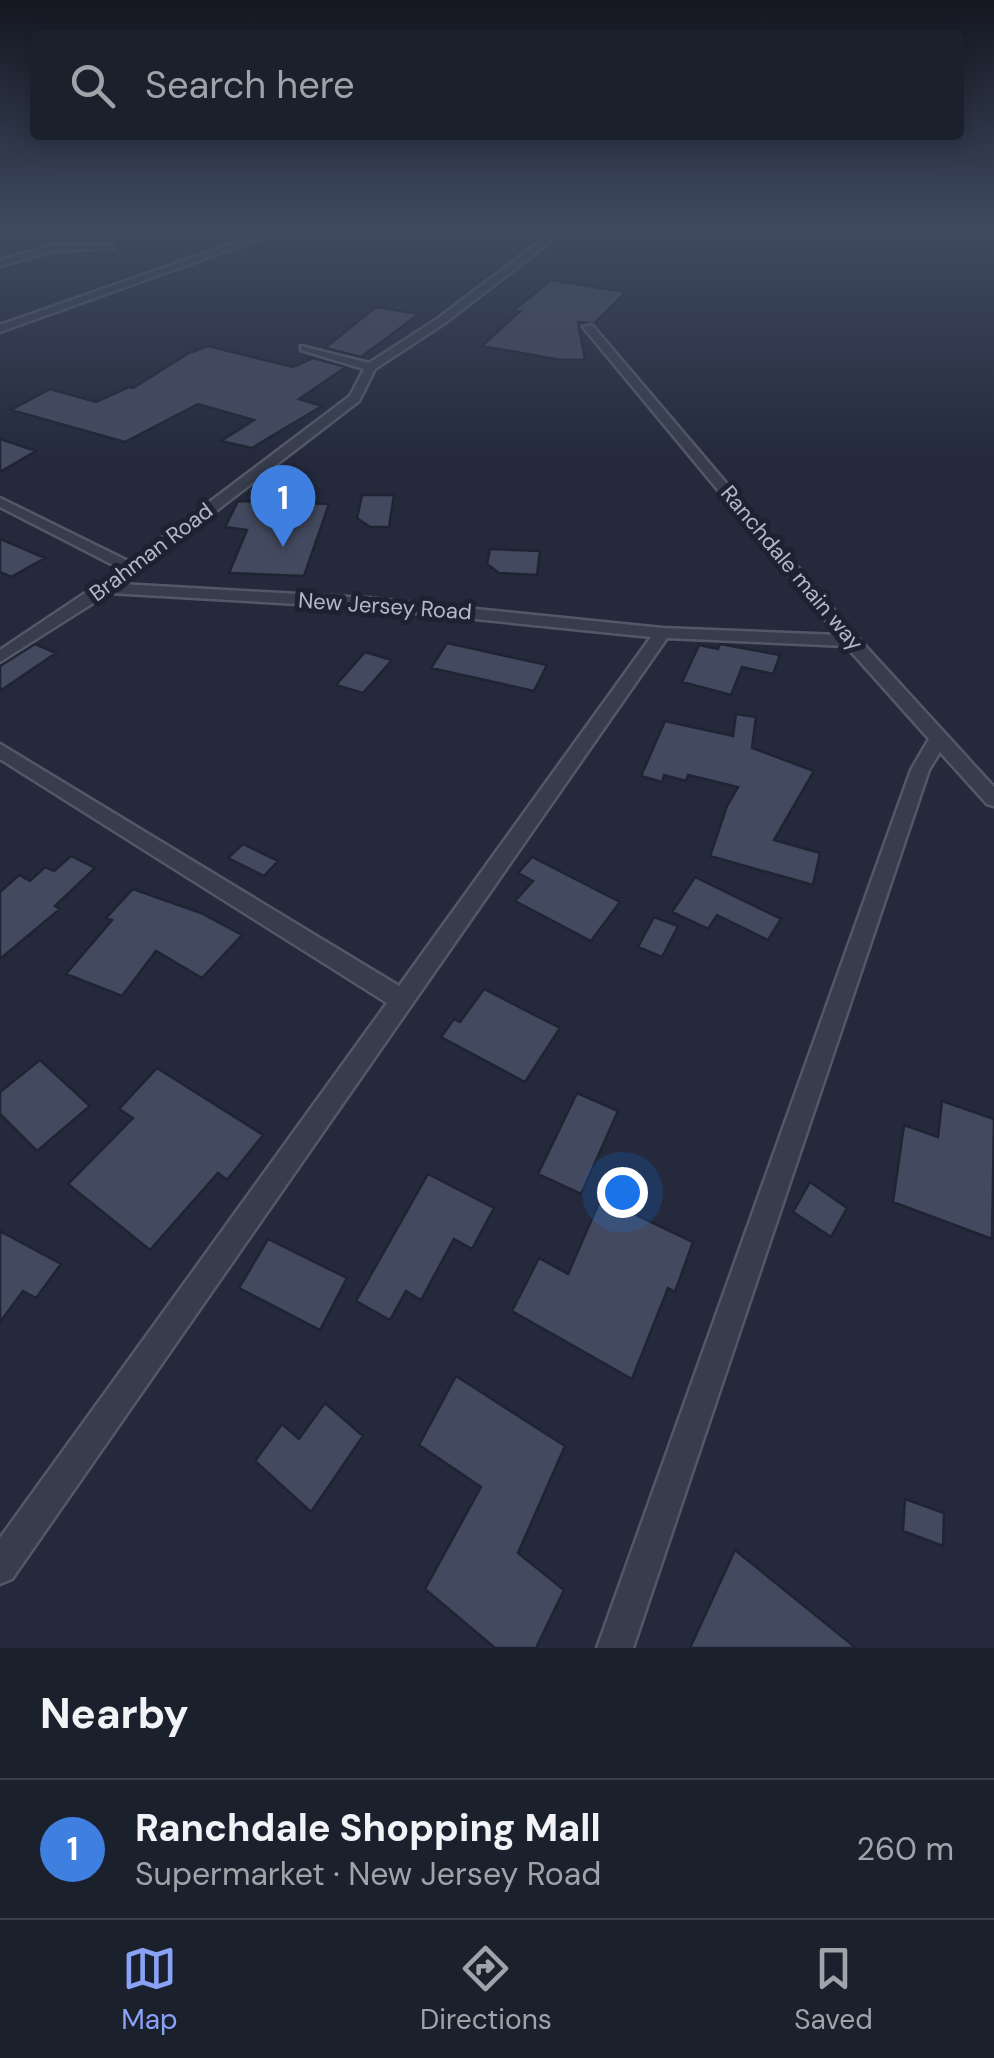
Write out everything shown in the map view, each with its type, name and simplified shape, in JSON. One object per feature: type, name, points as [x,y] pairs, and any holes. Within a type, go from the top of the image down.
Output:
[{"type":"street","points":[[0,328],[70,304]]},
{"type":"street","name":"Brahman Road","points":[[0,657],[106,588],[355,398],[370,367],[460,304]]},
{"type":"street","name":"Ranchdale main way","points":[[592,329],[852,641],[994,799]]},
{"type":"street","points":[[306,348],[370,367]]},
{"type":"street","points":[[0,502],[130,568]]},
{"type":"street","name":"New Jersey Road","points":[[106,588],[367,603],[662,633],[852,641]]},
{"type":"street","points":[[0,1567],[662,633]]},
{"type":"street","points":[[615,1648],[920,770],[940,737]]},
{"type":"street","points":[[0,750],[400,999]]},
{"type":"building","points":[[522,304],[614,304],[595,323],[578,322],[585,360],[561,360],[482,346],[520,311],[514,310]]},
{"type":"building","points":[[376,307],[419,314],[361,357],[325,348]]},
{"type":"building","points":[[208,346],[293,367],[313,358],[346,367],[299,399],[322,406],[252,448],[221,441],[254,420],[198,404],[125,442],[11,410],[50,389],[96,402],[133,388],[189,353]]},
{"type":"building","points":[[0,439],[36,451],[0,472]]},
{"type":"building","points":[[362,495],[394,495],[389,527],[370,527],[357,518]]},
{"type":"building","points":[[238,501],[329,504],[304,576],[229,573],[247,530],[225,527]]},
{"type":"building","points":[[0,539],[45,558],[11,577],[0,572]]},
{"type":"building","points":[[490,549],[540,551],[537,575],[499,573],[487,564]]},
{"type":"building","points":[[447,643],[547,665],[534,691],[431,668]]},
{"type":"building","points":[[35,644],[56,653],[0,691],[0,666]]},
{"type":"building","points":[[720,644],[780,655],[773,674],[742,667],[731,695],[682,682],[699,645],[718,649]]},
{"type":"building","points":[[365,652],[392,660],[363,693],[336,685]]},
{"type":"building","points":[[736,714],[756,717],[752,748],[814,771],[774,840],[820,853],[813,885],[710,856],[727,806],[738,787],[688,775],[686,781],[664,775],[662,782],[641,776],[665,721],[733,736]]},
{"type":"building","points":[[243,844],[278,861],[264,876],[228,858]]},
{"type":"building","points":[[71,856],[95,868],[55,906],[60,909],[0,959],[0,892],[19,875],[30,881],[45,867],[54,871]]},
{"type":"building","points":[[532,857],[620,902],[591,941],[515,901],[533,881],[518,873]]},
{"type":"building","points":[[695,877],[781,919],[768,940],[717,915],[708,929],[672,912]]},
{"type":"building","points":[[133,889],[201,913],[242,935],[202,978],[156,951],[122,996],[66,974],[112,920],[106,918]]},
{"type":"building","points":[[654,917],[678,926],[662,957],[638,947]]},
{"type":"building","points":[[484,989],[560,1028],[525,1082],[441,1037],[454,1019],[460,1022]]},
{"type":"building","points":[[40,1060],[90,1106],[37,1151],[0,1114],[0,1092]]},
{"type":"building","points":[[157,1068],[263,1135],[227,1180],[218,1173],[150,1250],[68,1184],[133,1118],[119,1109]]},
{"type":"building","points":[[577,1093],[618,1111],[581,1194],[538,1174]]},
{"type":"building","points":[[942,1101],[994,1119],[992,1239],[893,1202],[904,1125],[938,1137]]},
{"type":"building","points":[[428,1174],[494,1208],[472,1249],[454,1239],[421,1300],[406,1291],[390,1320],[356,1301]]},
{"type":"building","points":[[810,1182],[847,1208],[831,1237],[793,1212]]},
{"type":"building","points":[[601,1198],[693,1242],[675,1292],[668,1288],[632,1379],[512,1311],[539,1258],[568,1274]]},
{"type":"building","points":[[0,1231],[61,1264],[36,1298],[23,1291],[0,1322]]},
{"type":"building","points":[[268,1239],[347,1278],[320,1330],[239,1288]]},
{"type":"building","points":[[456,1376],[565,1446],[518,1553],[564,1590],[536,1648],[495,1648],[425,1589],[481,1487],[419,1445]]},
{"type":"building","points":[[325,1403],[363,1436],[311,1512],[255,1461],[282,1424],[299,1439]]},
{"type":"building","points":[[905,1499],[944,1513],[943,1546],[903,1531]]},
{"type":"building","points":[[735,1550],[856,1648],[690,1648]]},
{"type":"place","name":"Ranchdale Shopping Mall","points":[[283,547]]}]
